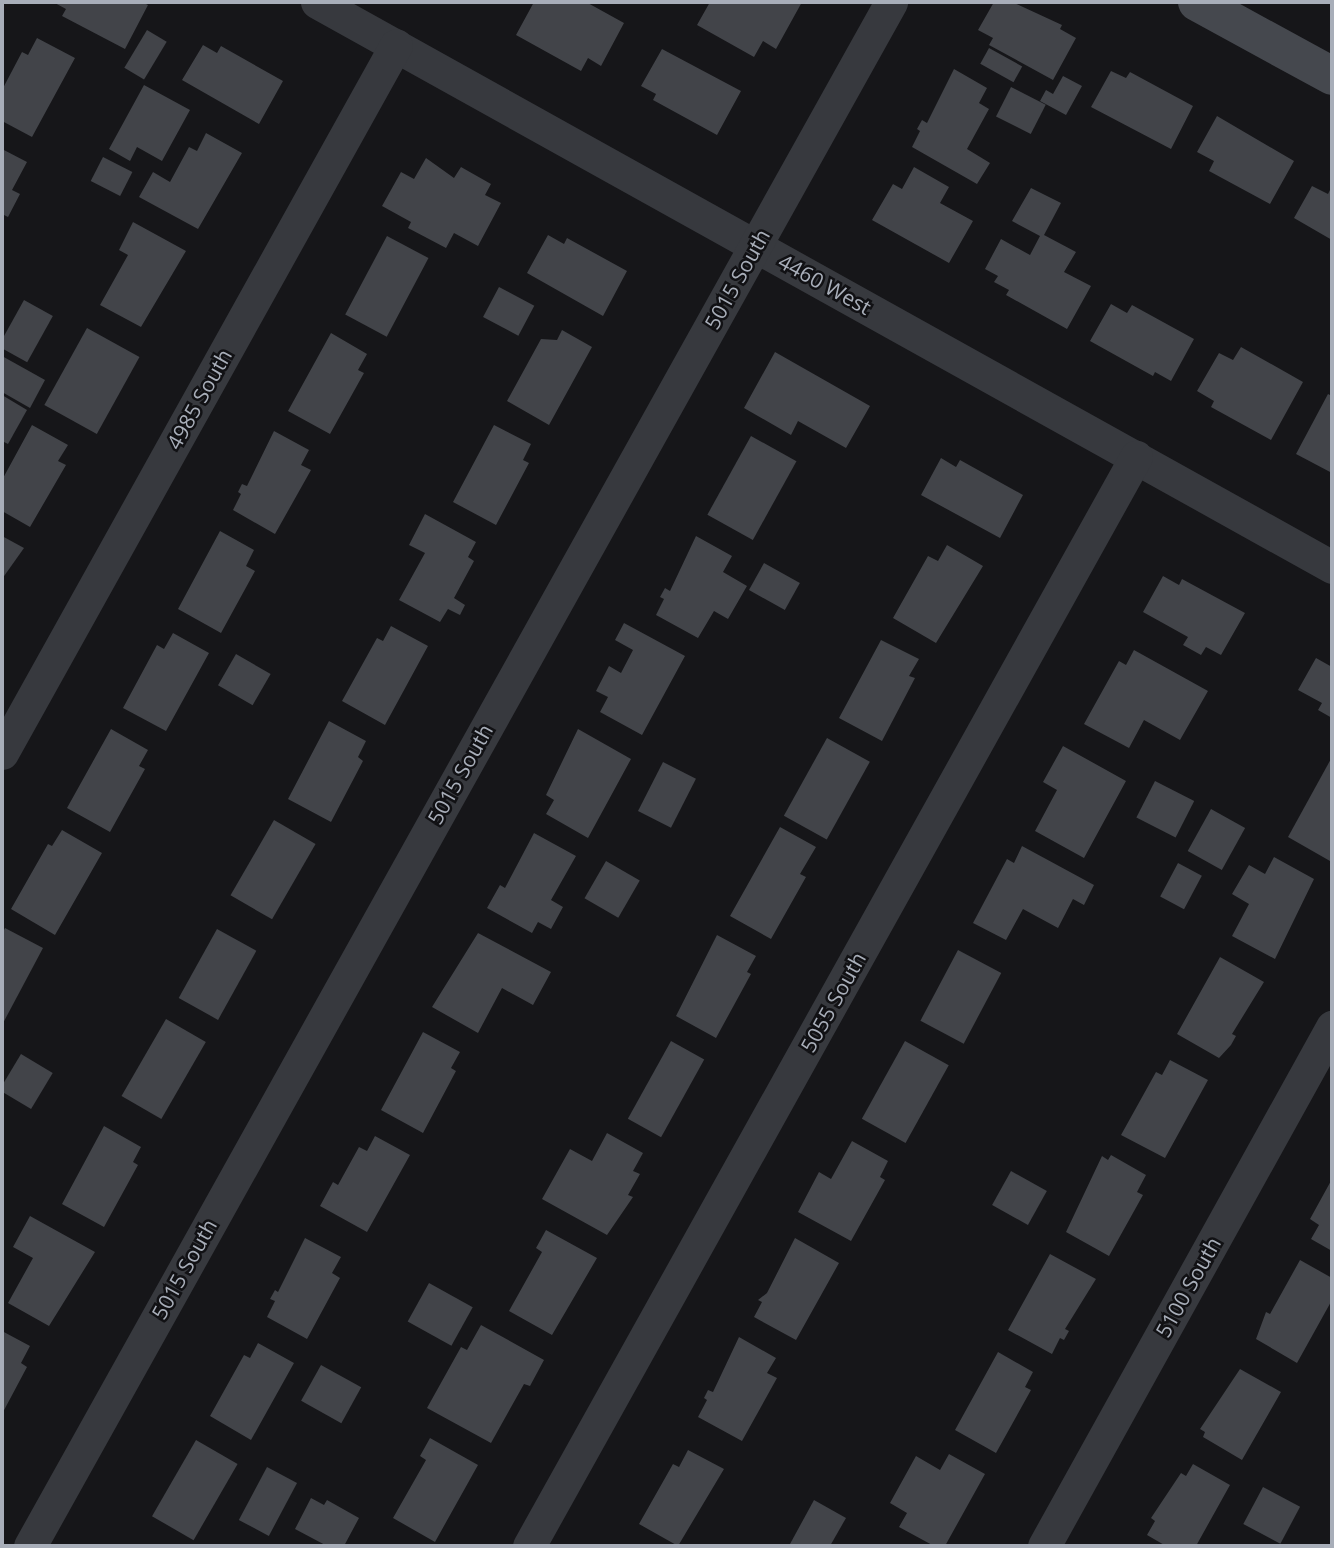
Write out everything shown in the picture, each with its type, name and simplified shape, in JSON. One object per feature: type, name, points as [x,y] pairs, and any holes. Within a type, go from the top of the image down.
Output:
[{"type":"street","name":"4460 West","points":[[317,2],[1332,566]]},
{"type":"street","name":"5015 South","points":[[30,1546],[891,2]]},
{"type":"street","points":[[1197,2],[1332,76]]},
{"type":"street","name":"4985 South","points":[[2,753],[396,46]]},
{"type":"street","name":"5055 South","points":[[529,1546],[1136,457]]},
{"type":"street","name":"5100 South","points":[[1044,1546],[1332,1027]]},
{"type":"building","points":[[53,2],[142,2],[148,5],[125,49],[62,16],[66,9]]},
{"type":"building","points":[[534,2],[586,2],[624,23],[601,66],[588,58],[581,71],[516,35]]},
{"type":"building","points":[[710,2],[802,2],[776,49],[763,41],[754,57],[697,25]]},
{"type":"building","points":[[994,2],[1012,2],[1062,25],[1060,29],[1076,38],[1053,80],[989,45],[993,38],[978,30]]},
{"type":"building","points":[[147,30],[167,42],[144,80],[124,68]]},
{"type":"building","points":[[37,38],[75,58],[32,137],[2,121],[2,90],[22,52],[28,55]]},
{"type":"building","points":[[203,45],[217,53],[221,46],[283,81],[259,124],[182,80]]},
{"type":"building","points":[[989,48],[1022,66],[1014,82],[980,64]]},
{"type":"building","points":[[662,49],[741,91],[717,135],[653,100],[656,94],[641,86]]},
{"type":"building","points":[[954,69],[987,88],[979,103],[989,109],[967,149],[990,163],[977,184],[912,147],[920,131],[917,129],[922,120],[927,123]]},
{"type":"building","points":[[1111,71],[1126,78],[1130,72],[1193,106],[1171,149],[1091,107]]},
{"type":"building","points":[[1063,76],[1082,86],[1066,115],[1040,101],[1046,90],[1053,94]]},
{"type":"building","points":[[144,85],[190,110],[162,161],[137,147],[130,161],[109,149]]},
{"type":"building","points":[[1011,87],[1046,105],[1031,134],[996,116]]},
{"type":"building","points":[[1217,116],[1294,161],[1270,204],[1209,171],[1214,161],[1197,152]]},
{"type":"building","points":[[206,133],[242,153],[198,229],[139,197],[153,172],[170,182],[189,147],[197,151]]},
{"type":"building","points":[[2,149],[27,162],[12,190],[20,194],[8,217],[2,214]]},
{"type":"building","points":[[103,157],[132,172],[120,196],[91,181]]},
{"type":"building","points":[[426,158],[454,178],[461,167],[491,184],[485,195],[501,203],[478,246],[454,233],[446,248],[408,228],[411,222],[382,206],[401,172],[414,179]]},
{"type":"building","points":[[914,167],[949,187],[940,203],[973,221],[949,263],[872,220],[893,184],[902,189]]},
{"type":"building","points":[[1312,186],[1328,194],[1332,186],[1332,240],[1294,218]]},
{"type":"building","points":[[1031,188],[1061,203],[1044,235],[1076,252],[1064,272],[1091,286],[1067,329],[1006,295],[1009,290],[994,282],[998,276],[985,269],[1001,239],[1030,255],[1040,236],[1012,221]]},
{"type":"building","points":[[133,222],[186,251],[141,327],[100,305],[128,255],[119,250]]},
{"type":"building","points":[[548,235],[564,244],[567,238],[627,271],[603,316],[527,273]]},
{"type":"building","points":[[387,236],[428,258],[387,337],[345,315]]},
{"type":"building","points":[[499,287],[534,306],[518,336],[483,317]]},
{"type":"building","points":[[24,300],[53,316],[27,362],[2,348],[2,340]]},
{"type":"building","points":[[1111,304],[1127,313],[1132,305],[1194,339],[1171,381],[1155,372],[1153,376],[1090,341]]},
{"type":"building","points":[[87,328],[139,357],[97,434],[44,405]]},
{"type":"building","points":[[562,330],[592,347],[549,425],[507,401],[541,339],[557,340]]},
{"type":"building","points":[[331,333],[367,354],[358,370],[364,373],[330,434],[288,411]]},
{"type":"building","points":[[1241,347],[1303,382],[1271,440],[1211,407],[1214,401],[1197,391],[1219,353],[1233,360]]},
{"type":"building","points":[[775,352],[870,406],[846,448],[798,421],[791,435],[744,408]]},
{"type":"building","points":[[2,356],[45,380],[30,408],[2,392]]},
{"type":"building","points":[[1328,394],[1332,396],[1332,473],[1296,454]]},
{"type":"building","points":[[2,395],[27,410],[8,444],[2,441]]},
{"type":"building","points":[[32,425],[68,445],[58,461],[66,465],[30,527],[2,511],[2,480]]},
{"type":"building","points":[[494,425],[531,444],[523,460],[529,463],[496,525],[453,502]]},
{"type":"building","points":[[274,431],[309,450],[301,465],[311,470],[275,534],[233,510],[241,494],[238,492],[242,484],[247,486]]},
{"type":"building","points":[[751,436],[796,461],[753,540],[707,515]]},
{"type":"building","points":[[941,458],[956,467],[960,460],[1023,495],[1000,538],[921,495]]},
{"type":"building","points":[[425,514],[476,542],[468,557],[474,561],[454,598],[465,605],[460,615],[448,609],[440,622],[399,600],[425,553],[409,545]]},
{"type":"building","points":[[220,531],[254,550],[246,566],[255,571],[221,633],[178,609]]},
{"type":"building","points":[[2,536],[24,548],[2,579]]},
{"type":"building","points":[[696,536],[732,556],[723,572],[747,586],[728,619],[714,611],[698,638],[656,615],[664,599],[660,597],[665,588],[670,591]]},
{"type":"building","points":[[947,545],[983,566],[936,643],[893,618],[928,556],[938,561]]},
{"type":"building","points":[[764,563],[800,583],[785,610],[749,590]]},
{"type":"building","points":[[1163,576],[1179,585],[1182,579],[1245,613],[1221,655],[1206,647],[1201,655],[1183,645],[1188,637],[1143,612]]},
{"type":"building","points":[[624,623],[685,656],[642,735],[600,712],[608,697],[596,691],[609,666],[621,673],[633,650],[615,640]]},
{"type":"building","points":[[391,626],[428,646],[385,725],[342,701],[377,638],[383,641]]},
{"type":"building","points":[[173,633],[209,653],[166,731],[123,708],[157,645],[164,649]]},
{"type":"building","points":[[881,640],[919,659],[909,676],[915,678],[882,741],[839,718]]},
{"type":"building","points":[[1134,650],[1208,691],[1180,740],[1144,720],[1129,748],[1084,724],[1119,661],[1126,665]]},
{"type":"building","points":[[236,654],[271,674],[253,705],[218,685]]},
{"type":"building","points":[[1316,658],[1332,667],[1332,718],[1318,710],[1322,703],[1298,690]]},
{"type":"building","points":[[329,721],[366,741],[358,757],[363,761],[331,822],[288,799]]},
{"type":"building","points":[[111,729],[148,750],[139,766],[145,769],[110,832],[67,808]]},
{"type":"building","points":[[578,729],[631,759],[588,838],[546,814],[554,800],[546,795]]},
{"type":"building","points":[[827,738],[870,762],[827,840],[784,816]]},
{"type":"building","points":[[1063,746],[1126,781],[1084,858],[1035,831],[1057,790],[1043,782]]},
{"type":"building","points":[[1332,757],[1332,856],[1330,861],[1288,837]]},
{"type":"building","points":[[663,762],[696,779],[671,828],[638,811]]},
{"type":"building","points":[[1155,781],[1194,801],[1176,838],[1136,818]]},
{"type":"building","points":[[1211,809],[1245,828],[1222,870],[1188,851]]},
{"type":"building","points":[[274,820],[316,844],[272,919],[231,895]]},
{"type":"building","points":[[780,827],[816,847],[800,874],[806,877],[771,939],[730,916]]},
{"type":"building","points":[[62,830],[102,853],[55,935],[11,909],[48,844],[52,846]]},
{"type":"building","points":[[534,833],[576,856],[551,900],[563,907],[551,929],[538,922],[532,933],[487,908],[500,885],[505,888]]},
{"type":"building","points":[[1022,846],[1094,885],[1084,905],[1073,899],[1058,928],[1023,909],[1006,940],[973,923],[1007,859],[1014,863]]},
{"type":"building","points":[[1274,857],[1314,879],[1275,959],[1232,936],[1249,904],[1232,894],[1249,865],[1265,874]]},
{"type":"building","points":[[606,861],[640,880],[618,918],[584,898]]},
{"type":"building","points":[[1178,863],[1202,876],[1184,909],[1160,897]]},
{"type":"building","points":[[5,928],[43,948],[2,1025],[2,934]]},
{"type":"building","points":[[217,929],[256,951],[218,1020],[179,998]]},
{"type":"building","points":[[478,933],[551,972],[533,1005],[502,988],[478,1033],[432,1007]]},
{"type":"building","points":[[717,935],[756,956],[747,972],[751,974],[716,1038],[676,1016]]},
{"type":"building","points":[[958,950],[1001,973],[964,1044],[920,1021]]},
{"type":"building","points":[[1220,957],[1264,982],[1232,1034],[1236,1036],[1231,1045],[1219,1058],[1177,1034]]},
{"type":"building","points":[[166,1019],[206,1042],[161,1119],[122,1096]]},
{"type":"building","points":[[423,1032],[460,1052],[451,1068],[456,1071],[423,1133],[381,1110]]},
{"type":"building","points":[[671,1041],[704,1059],[661,1137],[628,1119]]},
{"type":"building","points":[[905,1041],[949,1065],[906,1143],[862,1119]]},
{"type":"building","points":[[21,1054],[53,1073],[31,1109],[2,1092],[2,1086]]},
{"type":"building","points":[[1170,1060],[1208,1080],[1165,1158],[1121,1135],[1156,1072],[1162,1075]]},
{"type":"building","points":[[104,1126],[141,1147],[133,1162],[138,1165],[104,1227],[62,1204]]},
{"type":"building","points":[[607,1133],[643,1153],[633,1171],[640,1174],[628,1195],[633,1197],[607,1235],[542,1199],[570,1149],[592,1161]]},
{"type":"building","points":[[375,1136],[410,1155],[367,1232],[320,1206],[333,1182],[338,1185],[359,1147],[367,1151]]},
{"type":"building","points":[[852,1141],[888,1161],[880,1177],[885,1180],[851,1241],[798,1212],[819,1172],[831,1179]]},
{"type":"building","points":[[1111,1155],[1146,1175],[1137,1192],[1143,1195],[1109,1256],[1066,1232],[1102,1156],[1108,1160]]},
{"type":"building","points":[[1011,1171],[1047,1191],[1028,1225],[992,1205]]},
{"type":"building","points":[[1332,1179],[1332,1251],[1311,1239],[1319,1225],[1310,1219]]},
{"type":"building","points":[[30,1216],[95,1252],[49,1326],[8,1303],[33,1258],[13,1247]]},
{"type":"building","points":[[546,1230],[597,1258],[552,1335],[509,1311],[542,1252],[536,1248]]},
{"type":"building","points":[[305,1238],[341,1257],[332,1273],[340,1278],[307,1339],[267,1317],[275,1301],[270,1299],[275,1290],[278,1292]]},
{"type":"building","points":[[795,1238],[839,1263],[796,1340],[754,1317],[762,1302],[758,1300],[767,1293]]},
{"type":"building","points":[[1050,1254],[1096,1279],[1065,1329],[1069,1331],[1064,1340],[1060,1338],[1052,1354],[1008,1330]]},
{"type":"building","points":[[1300,1260],[1332,1278],[1332,1300],[1297,1363],[1256,1339],[1266,1312],[1270,1314]]},
{"type":"building","points":[[429,1283],[473,1307],[451,1346],[408,1321]]},
{"type":"building","points":[[481,1325],[544,1360],[530,1386],[524,1384],[491,1443],[427,1408],[461,1347],[467,1350]]},
{"type":"building","points":[[2,1331],[30,1346],[21,1363],[27,1367],[2,1414]]},
{"type":"building","points":[[739,1337],[776,1358],[767,1373],[777,1378],[742,1441],[698,1417],[707,1400],[704,1398],[708,1390],[713,1392]]},
{"type":"building","points":[[258,1343],[294,1363],[251,1440],[210,1416],[244,1355],[250,1358]]},
{"type":"building","points":[[998,1352],[1033,1372],[1025,1387],[1031,1390],[996,1453],[955,1430]]},
{"type":"building","points":[[321,1365],[361,1387],[341,1423],[301,1401]]},
{"type":"building","points":[[1240,1369],[1281,1392],[1242,1460],[1203,1437],[1205,1432],[1200,1429]]},
{"type":"building","points":[[430,1438],[478,1465],[435,1542],[393,1518],[426,1460],[420,1456]]},
{"type":"building","points":[[196,1440],[238,1464],[194,1540],[152,1516]]},
{"type":"building","points":[[688,1450],[724,1469],[678,1546],[639,1524],[673,1464],[679,1467]]},
{"type":"building","points":[[949,1454],[985,1474],[945,1546],[934,1546],[899,1527],[907,1513],[890,1503],[916,1456],[940,1470]]},
{"type":"building","points":[[1193,1464],[1230,1485],[1196,1546],[1166,1546],[1147,1535],[1155,1521],[1151,1518],[1181,1473],[1186,1476]]},
{"type":"building","points":[[267,1467],[297,1483],[269,1536],[239,1520]]},
{"type":"building","points":[[1263,1487],[1300,1507],[1280,1544],[1243,1524]]},
{"type":"building","points":[[311,1498],[324,1505],[327,1500],[359,1518],[344,1546],[327,1546],[295,1529]]},
{"type":"building","points":[[814,1500],[846,1518],[830,1546],[794,1546],[790,1544]]}]
